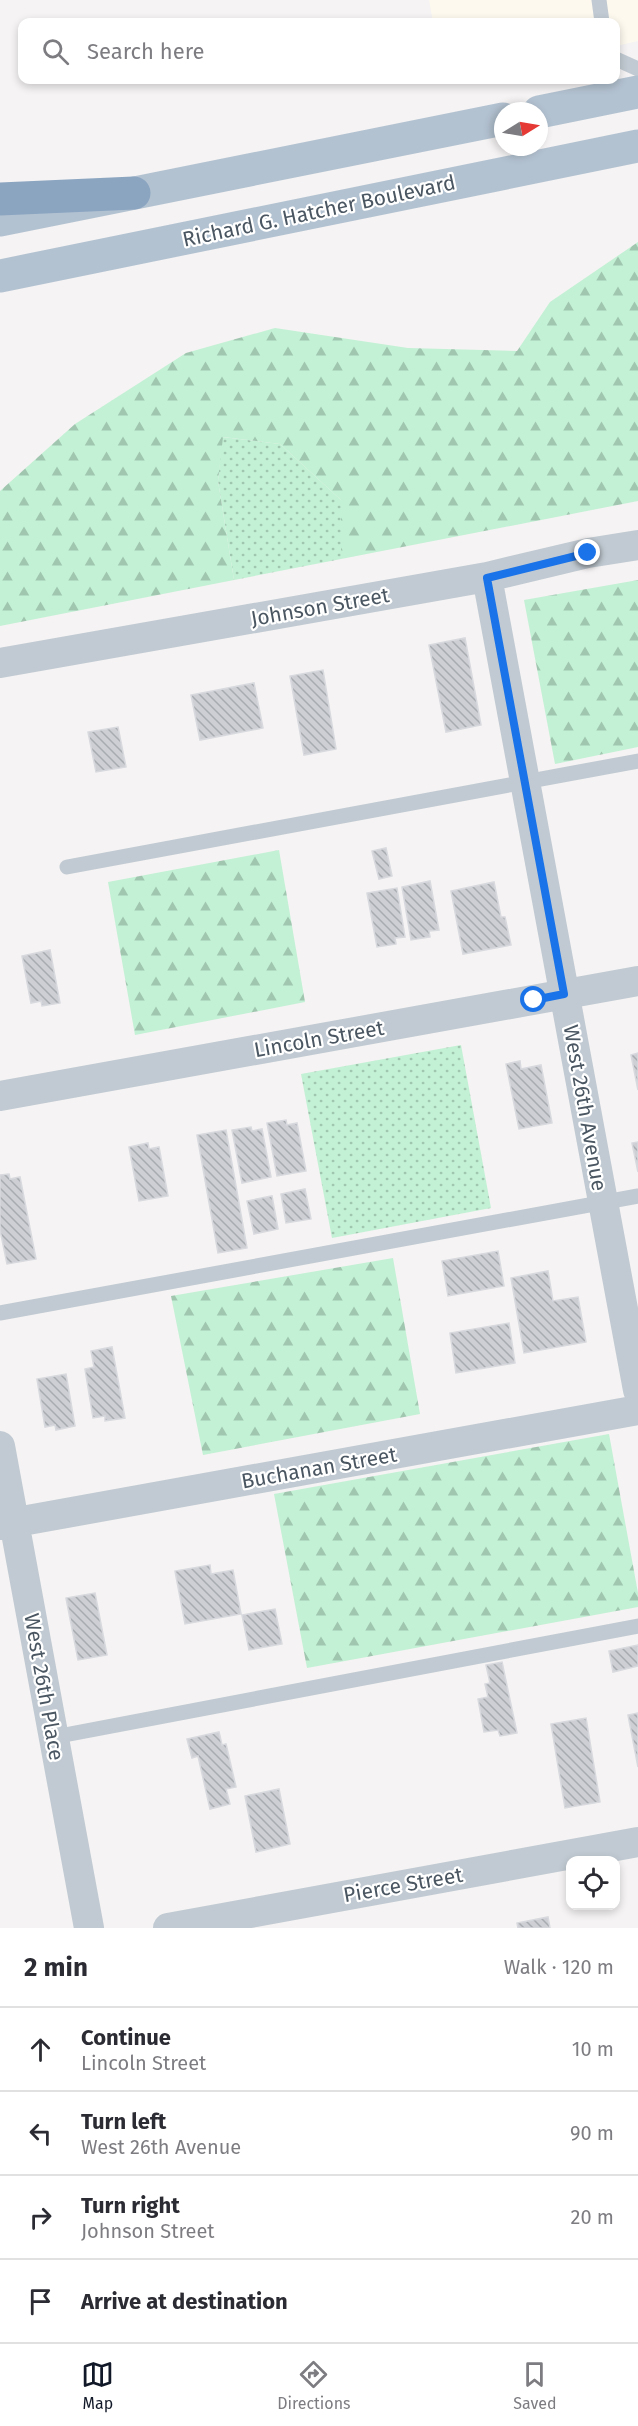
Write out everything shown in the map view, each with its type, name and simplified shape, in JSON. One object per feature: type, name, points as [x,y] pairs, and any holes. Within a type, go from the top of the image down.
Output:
[{"type":"highway","points":[[0,199],[134,193]]},
{"type":"main road","points":[[548,110],[638,92]]},
{"type":"main road","points":[[0,220],[494,121]]},
{"type":"main road","name":"Richard G. Hatcher Boulevard","points":[[0,276],[638,146]]},
{"type":"street","name":"Johnson Street","points":[[0,663],[487,578],[588,553],[638,545]]},
{"type":"street","name":"West 26th Avenue","points":[[487,578],[638,1390]]},
{"type":"street","name":"Lincoln Street","points":[[0,1096],[638,981]]},
{"type":"street","name":"Buchanan Street","points":[[7,1524],[638,1410]]},
{"type":"street","name":"West 26th Place","points":[[0,1446],[7,1524],[54,1737],[89,1928]]},
{"type":"street","name":"Pierce Street","points":[[168,1928],[638,1842]]},
{"type":"lane","points":[[599,0],[601,18]]},
{"type":"lane","points":[[620,61],[638,69]]},
{"type":"lane","points":[[67,867],[638,761]]},
{"type":"lane","points":[[0,1313],[638,1196]]},
{"type":"lane","points":[[54,1737],[638,1626]]},
{"type":"shaded area","points":[[429,0],[638,0],[638,41],[620,45],[620,18],[432,18]]},
{"type":"green space","points":[[638,242],[638,501],[341,559],[341,500],[280,444],[223,437],[218,481],[234,580],[0,626],[0,491],[75,424],[186,353],[275,328],[408,348],[517,351],[550,302]]},
{"type":"green space","points":[[222,437],[280,444],[341,500],[341,559],[234,580],[218,481]]},
{"type":"green space","points":[[638,580],[638,747],[555,764],[524,600]]},
{"type":"green space","points":[[279,850],[305,1002],[135,1035],[108,882]]},
{"type":"green space","points":[[461,1045],[491,1208],[332,1238],[301,1074]]},
{"type":"green space","points":[[393,1258],[420,1414],[203,1455],[171,1296]]},
{"type":"green space","points":[[609,1434],[638,1593],[638,1607],[307,1668],[274,1494]]},
{"type":"building","points":[[465,638],[481,725],[446,732],[429,645]]},
{"type":"building","points":[[323,670],[336,749],[304,755],[290,676]]},
{"type":"building","points":[[254,683],[263,728],[200,740],[191,695]]},
{"type":"building","points":[[118,727],[126,767],[96,772],[88,732]]},
{"type":"building","points":[[386,848],[392,876],[379,879],[372,851]]},
{"type":"building","points":[[430,881],[439,930],[429,931],[430,937],[411,940],[402,887]]},
{"type":"building","points":[[494,882],[501,917],[505,917],[511,945],[463,954],[451,891]]},
{"type":"building","points":[[397,888],[405,937],[395,938],[396,944],[377,947],[367,893]]},
{"type":"building","points":[[50,950],[60,1003],[42,1006],[41,1001],[31,1003],[22,956]]},
{"type":"building","points":[[638,1053],[638,1090],[631,1055]]},
{"type":"building","points":[[520,1061],[521,1069],[541,1065],[552,1123],[519,1129],[506,1064]]},
{"type":"building","points":[[286,1120],[287,1125],[297,1123],[306,1171],[277,1176],[267,1123]]},
{"type":"building","points":[[251,1127],[252,1131],[262,1129],[271,1177],[242,1183],[232,1130]]},
{"type":"building","points":[[226,1130],[247,1248],[218,1253],[197,1135]]},
{"type":"building","points":[[638,1142],[638,1172],[632,1143]]},
{"type":"building","points":[[148,1143],[149,1149],[159,1147],[168,1196],[139,1201],[129,1147]]},
{"type":"building","points":[[9,1174],[10,1179],[20,1177],[36,1259],[7,1264],[0,1230],[0,1175]]},
{"type":"building","points":[[305,1189],[311,1219],[286,1223],[281,1194]]},
{"type":"building","points":[[272,1196],[278,1229],[254,1234],[247,1201]]},
{"type":"building","points":[[498,1251],[504,1286],[448,1296],[442,1261]]},
{"type":"building","points":[[548,1271],[553,1301],[578,1297],[586,1342],[524,1353],[511,1278]]},
{"type":"building","points":[[509,1323],[515,1363],[456,1373],[450,1333]]},
{"type":"building","points":[[112,1347],[125,1418],[105,1421],[105,1416],[93,1418],[85,1369],[94,1367],[91,1351]]},
{"type":"building","points":[[66,1374],[75,1426],[56,1430],[55,1425],[45,1427],[37,1379]]},
{"type":"building","points":[[210,1565],[211,1574],[233,1570],[241,1614],[185,1624],[175,1571]]},
{"type":"building","points":[[95,1593],[107,1655],[78,1660],[66,1598]]},
{"type":"building","points":[[275,1609],[282,1644],[249,1650],[242,1615]]},
{"type":"building","points":[[638,1645],[638,1666],[613,1672],[609,1651]]},
{"type":"building","points":[[502,1662],[517,1733],[500,1736],[498,1730],[484,1732],[478,1699],[488,1697],[485,1684],[490,1683],[486,1665]]},
{"type":"building","points":[[638,1713],[638,1767],[628,1715]]},
{"type":"building","points":[[586,1718],[600,1802],[565,1808],[551,1724]]},
{"type":"building","points":[[219,1732],[222,1745],[226,1744],[236,1787],[226,1789],[230,1804],[210,1809],[198,1756],[192,1758],[187,1739]]},
{"type":"building","points":[[279,1789],[290,1844],[256,1852],[245,1796]]},
{"type":"building","points":[[548,1917],[550,1928],[518,1928],[517,1923]]},
{"type":"route","points":[[534,1000],[564,994],[487,578],[588,553]]}]
